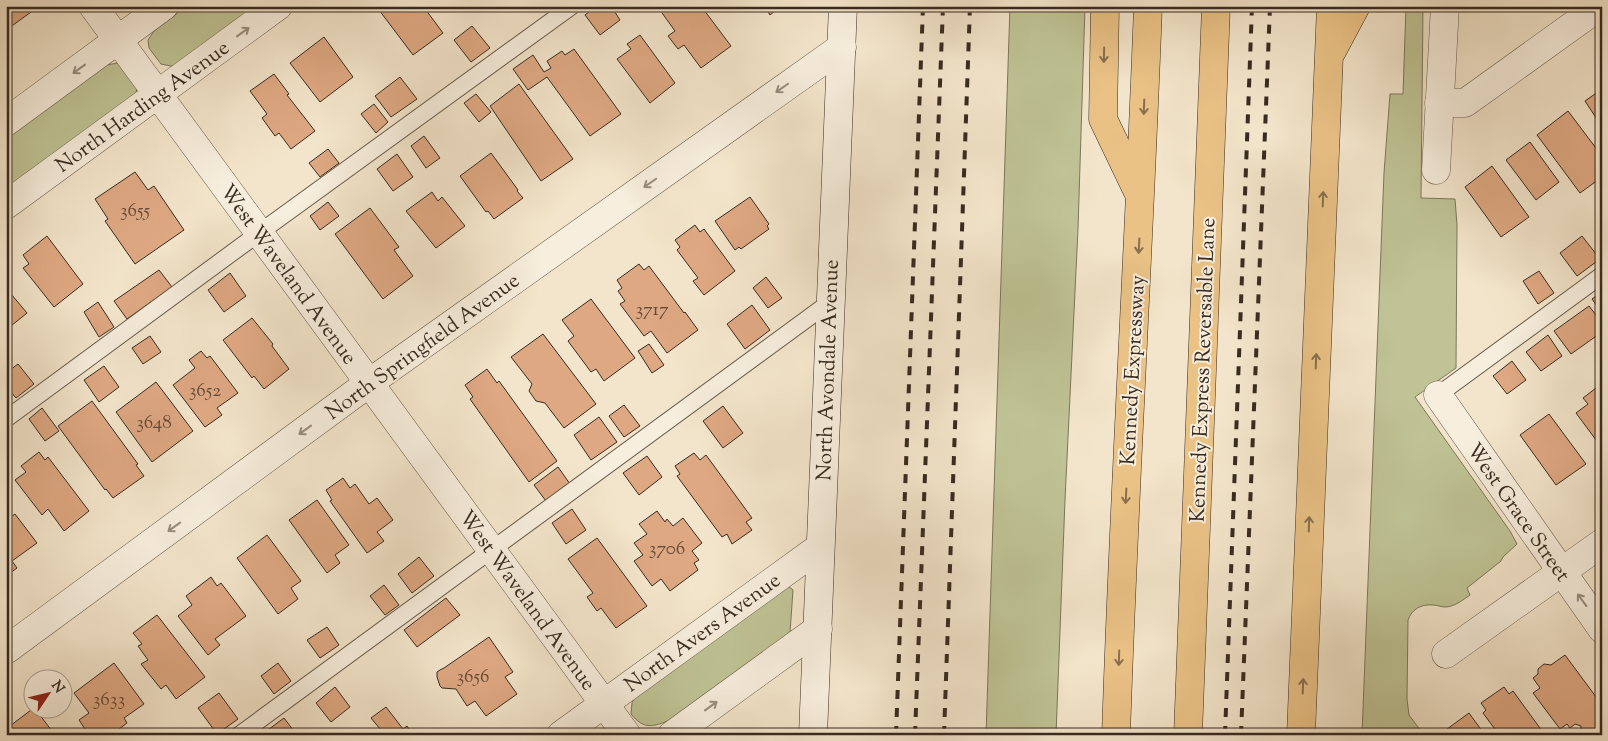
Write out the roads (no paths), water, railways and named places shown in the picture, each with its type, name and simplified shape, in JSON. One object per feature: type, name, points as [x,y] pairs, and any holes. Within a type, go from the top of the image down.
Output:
[{"type":"highway","points":[[1105,6],[1103,119],[1141,197]]},
{"type":"highway","name":"Kennedy Expressway","points":[[1116,735],[1148,6]]},
{"type":"highway","name":"Kennedy Express Reversable Lane","points":[[1188,735],[1216,6]]},
{"type":"highway","points":[[1301,735],[1331,6]]},
{"type":"highway","points":[[1329,57],[1356,6]]},
{"type":"street","name":"West Waveland Avenue","points":[[93,6],[627,735]]},
{"type":"street","points":[[6,122],[164,6]]},
{"type":"street","name":"North Harding Avenue","points":[[6,205],[278,6]]},
{"type":"street","name":"North Avondale Avenue","points":[[813,735],[843,6]]},
{"type":"street","points":[[1436,170],[1446,6]]},
{"type":"street","points":[[1439,103],[1465,103],[1600,6]]},
{"type":"street","name":"North Springfield Avenue","points":[[6,650],[369,383],[842,47]]},
{"type":"street","name":"West Grace Street","points":[[1438,395],[1602,629]]},
{"type":"street","points":[[1446,654],[1602,543]]},
{"type":"street","name":"North Avers Avenue","points":[[561,735],[820,547]]},
{"type":"street","points":[[672,735],[818,629]]},
{"type":"lane","points":[[6,419],[572,6]]},
{"type":"lane","points":[[1438,395],[1602,275]]},
{"type":"lane","points":[[239,735],[830,302]]},
{"type":"railway","points":[[896,735],[923,6]]},
{"type":"railway","points":[[915,735],[943,6]]},
{"type":"railway","points":[[944,735],[970,6]]},
{"type":"railway","points":[[1225,735],[1252,6]]},
{"type":"railway","points":[[1241,735],[1270,6]]}]
